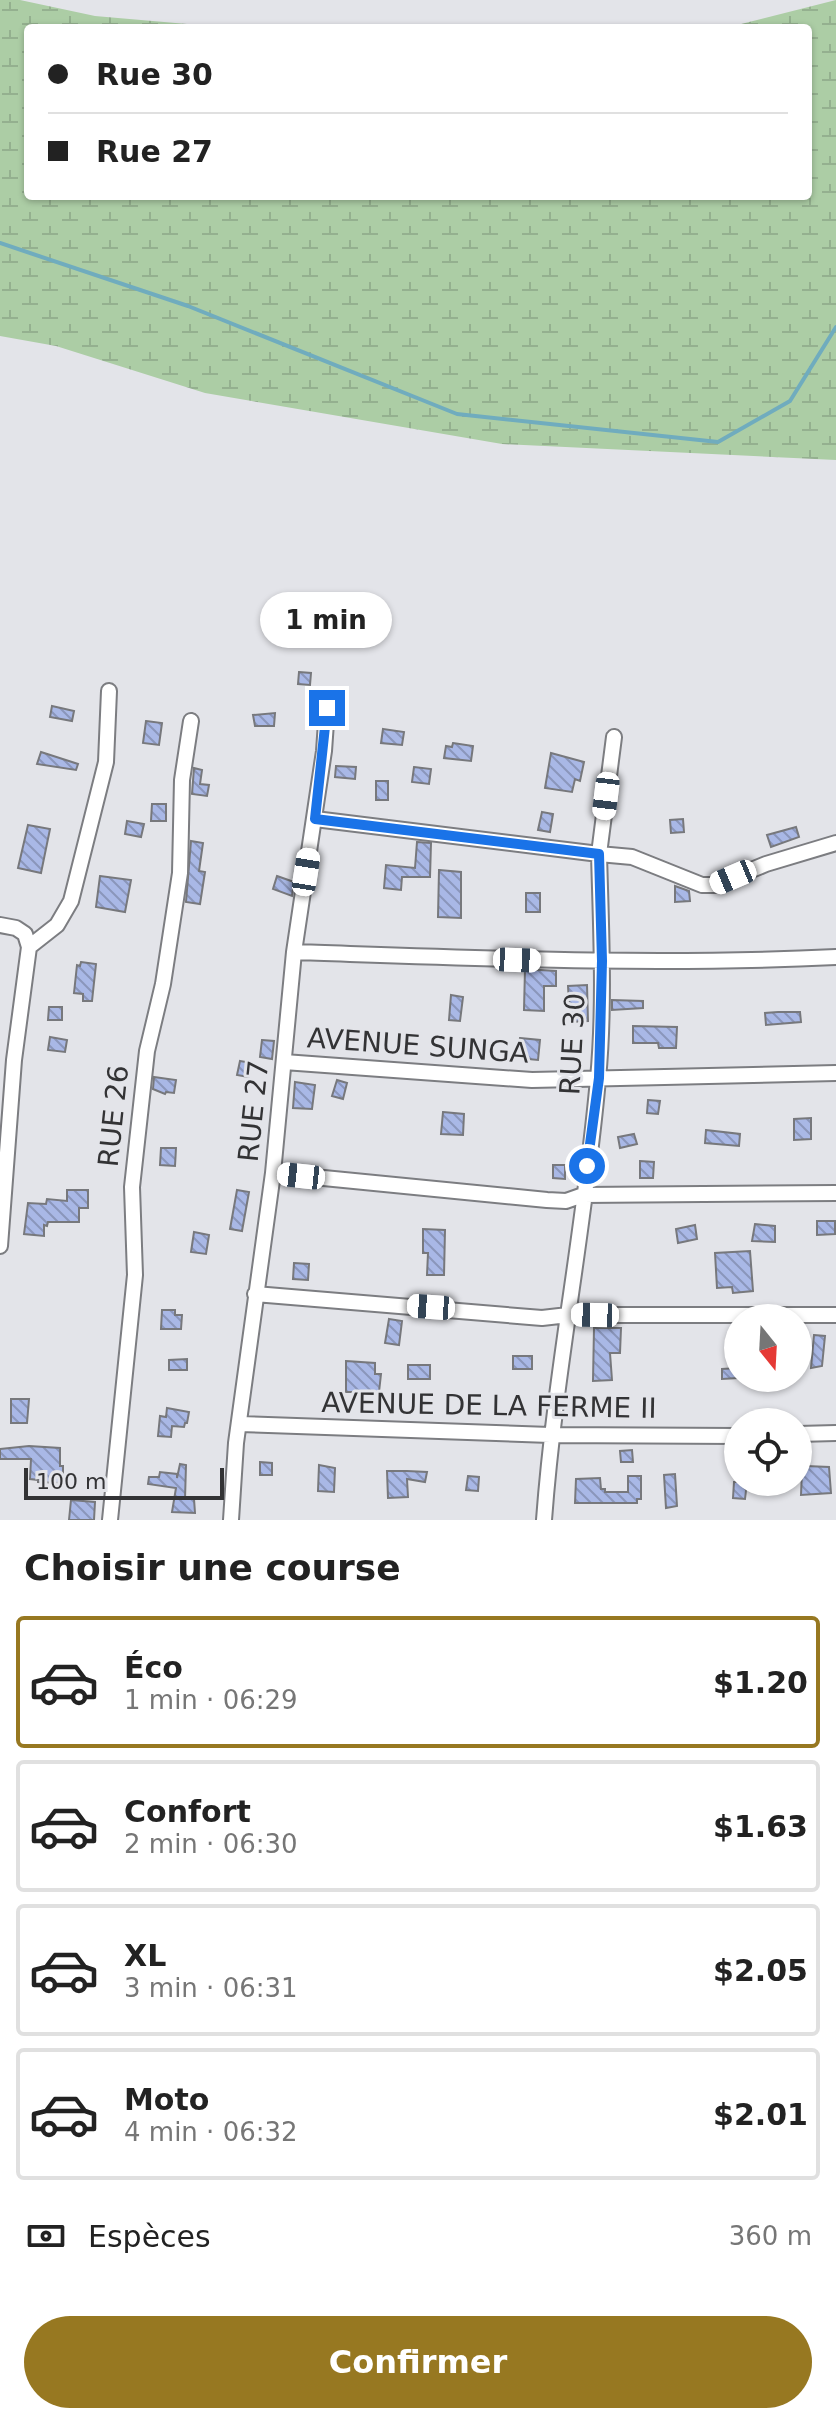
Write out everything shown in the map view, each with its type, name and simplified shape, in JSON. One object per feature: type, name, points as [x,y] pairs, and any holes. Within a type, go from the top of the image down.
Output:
[{"type":"street","points":[[29,947],[57,925],[71,901],[106,762],[109,691]]},
{"type":"street","name":"RUE 27","points":[[231,1520],[239,1424],[273,1173],[294,952],[315,819],[327,708]]},
{"type":"street","name":"RUE 26","points":[[110,1520],[135,1275],[132,1187],[147,1051],[163,984],[180,873],[182,780],[191,721]]},
{"type":"street","name":"RUE 30","points":[[544,1520],[550,1435],[599,1078],[602,961],[599,854],[614,737]]},
{"type":"street","points":[[315,819],[632,857],[702,885],[715,885],[766,864],[836,843]]},
{"type":"street","points":[[0,925],[16,928],[25,934],[29,947],[14,1060],[0,1246]]},
{"type":"street","points":[[294,952],[602,961],[753,961],[836,957]]},
{"type":"street","name":"AVENUE SUNGA","points":[[284,1062],[532,1080],[836,1073]]},
{"type":"street","points":[[273,1173],[566,1201],[583,1195],[836,1193]]},
{"type":"street","points":[[255,1294],[542,1318],[568,1315],[836,1315]]},
{"type":"street","name":"AVENUE DE LA FERME II","points":[[239,1424],[550,1435],[724,1436]]},
{"type":"street","points":[[812,1434],[836,1433]]},
{"type":"green space","points":[[0,0],[20,0],[95,16],[187,24],[24,24],[24,200],[812,200],[812,24],[741,24],[836,0],[836,460],[502,444],[205,393],[56,346],[0,336]]},
{"type":"building","points":[[299,672],[311,673],[310,685],[298,684]]},
{"type":"building","points":[[52,706],[74,711],[72,721],[50,717]]},
{"type":"building","points":[[275,713],[274,726],[255,726],[253,715]]},
{"type":"building","points":[[146,721],[162,723],[159,745],[143,743]]},
{"type":"building","points":[[383,729],[404,732],[402,745],[381,743]]},
{"type":"building","points":[[453,743],[473,746],[471,761],[444,758],[446,746],[452,747]]},
{"type":"building","points":[[41,752],[78,764],[76,770],[37,764]]},
{"type":"building","points":[[551,753],[584,762],[580,781],[575,779],[572,792],[545,788]]},
{"type":"building","points":[[336,766],[356,767],[355,779],[335,777]]},
{"type":"building","points":[[414,767],[431,769],[429,784],[412,782]]},
{"type":"building","points":[[194,768],[202,770],[200,784],[209,785],[207,796],[192,794]]},
{"type":"building","points":[[376,781],[388,781],[388,800],[376,800]]},
{"type":"building","points":[[152,804],[166,804],[166,821],[151,821]]},
{"type":"building","points":[[542,812],[553,814],[550,832],[538,830]]},
{"type":"building","points":[[683,819],[684,832],[671,833],[670,820]]},
{"type":"building","points":[[127,821],[144,824],[141,837],[125,834]]},
{"type":"building","points":[[28,825],[50,829],[41,873],[18,868]]},
{"type":"building","points":[[796,827],[799,837],[771,847],[767,835]]},
{"type":"building","points":[[191,841],[203,843],[199,871],[205,872],[200,904],[186,902]]},
{"type":"building","points":[[417,842],[431,843],[430,877],[402,877],[401,890],[384,888],[386,865],[415,868]]},
{"type":"building","points":[[439,870],[461,872],[461,918],[438,917]]},
{"type":"building","points":[[100,876],[131,880],[125,912],[96,907]]},
{"type":"building","points":[[277,876],[294,882],[292,896],[273,889]]},
{"type":"building","points":[[675,886],[689,891],[690,901],[675,902]]},
{"type":"building","points":[[526,893],[540,893],[540,912],[526,912]]},
{"type":"building","points":[[81,962],[96,964],[92,1001],[83,1001],[83,994],[74,993],[77,965],[80,966]]},
{"type":"building","points":[[525,969],[556,971],[556,986],[544,986],[544,1011],[524,1010]]},
{"type":"building","points":[[587,985],[588,1021],[570,1022],[568,986]]},
{"type":"building","points":[[451,995],[463,997],[460,1021],[449,1020]]},
{"type":"building","points":[[612,1000],[643,1001],[643,1008],[612,1010]]},
{"type":"building","points":[[49,1007],[62,1007],[62,1020],[48,1020]]},
{"type":"building","points":[[800,1012],[801,1022],[766,1025],[765,1013]]},
{"type":"building","points":[[633,1026],[677,1027],[676,1048],[659,1048],[658,1043],[633,1043]]},
{"type":"building","points":[[50,1037],[67,1040],[65,1052],[48,1050]]},
{"type":"building","points":[[520,1038],[540,1040],[538,1060],[518,1058]]},
{"type":"building","points":[[262,1040],[274,1041],[272,1059],[260,1057]]},
{"type":"building","points":[[240,1061],[252,1063],[249,1077],[237,1075]]},
{"type":"building","points":[[154,1077],[176,1080],[174,1093],[165,1094],[153,1089]]},
{"type":"building","points":[[337,1080],[347,1083],[343,1099],[332,1096]]},
{"type":"building","points":[[295,1082],[315,1085],[312,1109],[293,1108]]},
{"type":"building","points":[[648,1100],[660,1101],[658,1114],[647,1113]]},
{"type":"building","points":[[443,1112],[464,1114],[463,1135],[441,1134]]},
{"type":"building","points":[[811,1118],[811,1139],[794,1140],[794,1119]]},
{"type":"building","points":[[706,1130],[740,1134],[739,1146],[705,1143]]},
{"type":"building","points":[[634,1134],[637,1144],[620,1148],[618,1137]]},
{"type":"building","points":[[161,1148],[176,1148],[175,1166],[160,1165]]},
{"type":"building","points":[[640,1161],[654,1162],[653,1178],[640,1178]]},
{"type":"building","points":[[553,1165],[565,1165],[565,1179],[553,1178]]},
{"type":"building","points":[[67,1190],[88,1190],[88,1208],[79,1208],[79,1222],[48,1222],[47,1226],[44,1225],[44,1236],[24,1234],[28,1203],[46,1204],[47,1199],[67,1201]]},
{"type":"building","points":[[237,1190],[249,1192],[242,1231],[230,1229]]},
{"type":"building","points":[[817,1221],[835,1221],[835,1234],[817,1235]]},
{"type":"building","points":[[755,1224],[775,1226],[775,1242],[752,1241]]},
{"type":"building","points":[[695,1225],[697,1239],[678,1243],[676,1229]]},
{"type":"building","points":[[423,1229],[445,1230],[444,1275],[427,1275],[428,1253],[423,1253]]},
{"type":"building","points":[[194,1232],[209,1235],[206,1254],[191,1252]]},
{"type":"building","points":[[750,1251],[753,1291],[733,1293],[732,1287],[717,1288],[715,1253]]},
{"type":"building","points":[[294,1263],[309,1264],[308,1280],[293,1279]]},
{"type":"building","points":[[162,1310],[175,1310],[175,1315],[182,1315],[181,1329],[161,1329]]},
{"type":"building","points":[[389,1319],[402,1321],[399,1345],[385,1343]]},
{"type":"building","points":[[594,1328],[621,1328],[620,1353],[610,1353],[612,1380],[593,1381]]},
{"type":"building","points":[[814,1335],[825,1336],[822,1366],[812,1368]]},
{"type":"building","points":[[513,1356],[532,1356],[532,1369],[513,1369]]},
{"type":"building","points":[[187,1359],[187,1370],[169,1370],[169,1360]]},
{"type":"building","points":[[346,1361],[375,1363],[375,1374],[381,1374],[379,1392],[346,1392]]},
{"type":"building","points":[[408,1365],[430,1365],[430,1379],[408,1379]]},
{"type":"building","points":[[11,1399],[29,1399],[27,1423],[11,1423]]},
{"type":"building","points":[[167,1408],[189,1412],[187,1423],[184,1427],[172,1426],[171,1437],[158,1436],[160,1416],[166,1417]]},
{"type":"building","points":[[29,1446],[60,1448],[63,1483],[30,1479],[31,1459],[0,1459],[0,1449]]},
{"type":"building","points":[[632,1450],[633,1462],[621,1462],[620,1451]]},
{"type":"building","points":[[260,1462],[272,1463],[272,1475],[260,1475]]},
{"type":"building","points":[[180,1464],[186,1465],[185,1499],[194,1499],[195,1513],[172,1512],[176,1488],[148,1484],[149,1477],[159,1477],[160,1472],[177,1474],[177,1478]]},
{"type":"building","points":[[319,1465],[335,1468],[334,1492],[318,1491]]},
{"type":"building","points":[[812,1466],[829,1467],[831,1493],[812,1494]]},
{"type":"building","points":[[387,1471],[427,1472],[425,1482],[407,1479],[408,1497],[388,1498]]},
{"type":"building","points":[[675,1474],[677,1506],[666,1508],[664,1475]]},
{"type":"building","points":[[468,1476],[479,1477],[478,1491],[466,1490]]},
{"type":"building","points":[[628,1476],[641,1476],[641,1499],[637,1499],[637,1503],[575,1503],[576,1479],[600,1478],[601,1489],[605,1492],[628,1492]]},
{"type":"building","points":[[71,1500],[95,1502],[94,1520],[69,1520]]},
{"type":"waterway","points":[[0,243],[188,306],[457,414],[718,442],[790,401],[836,327]]},
{"type":"route","points":[[327,708],[315,819],[599,854],[602,961],[599,1078],[587,1166]]}]
